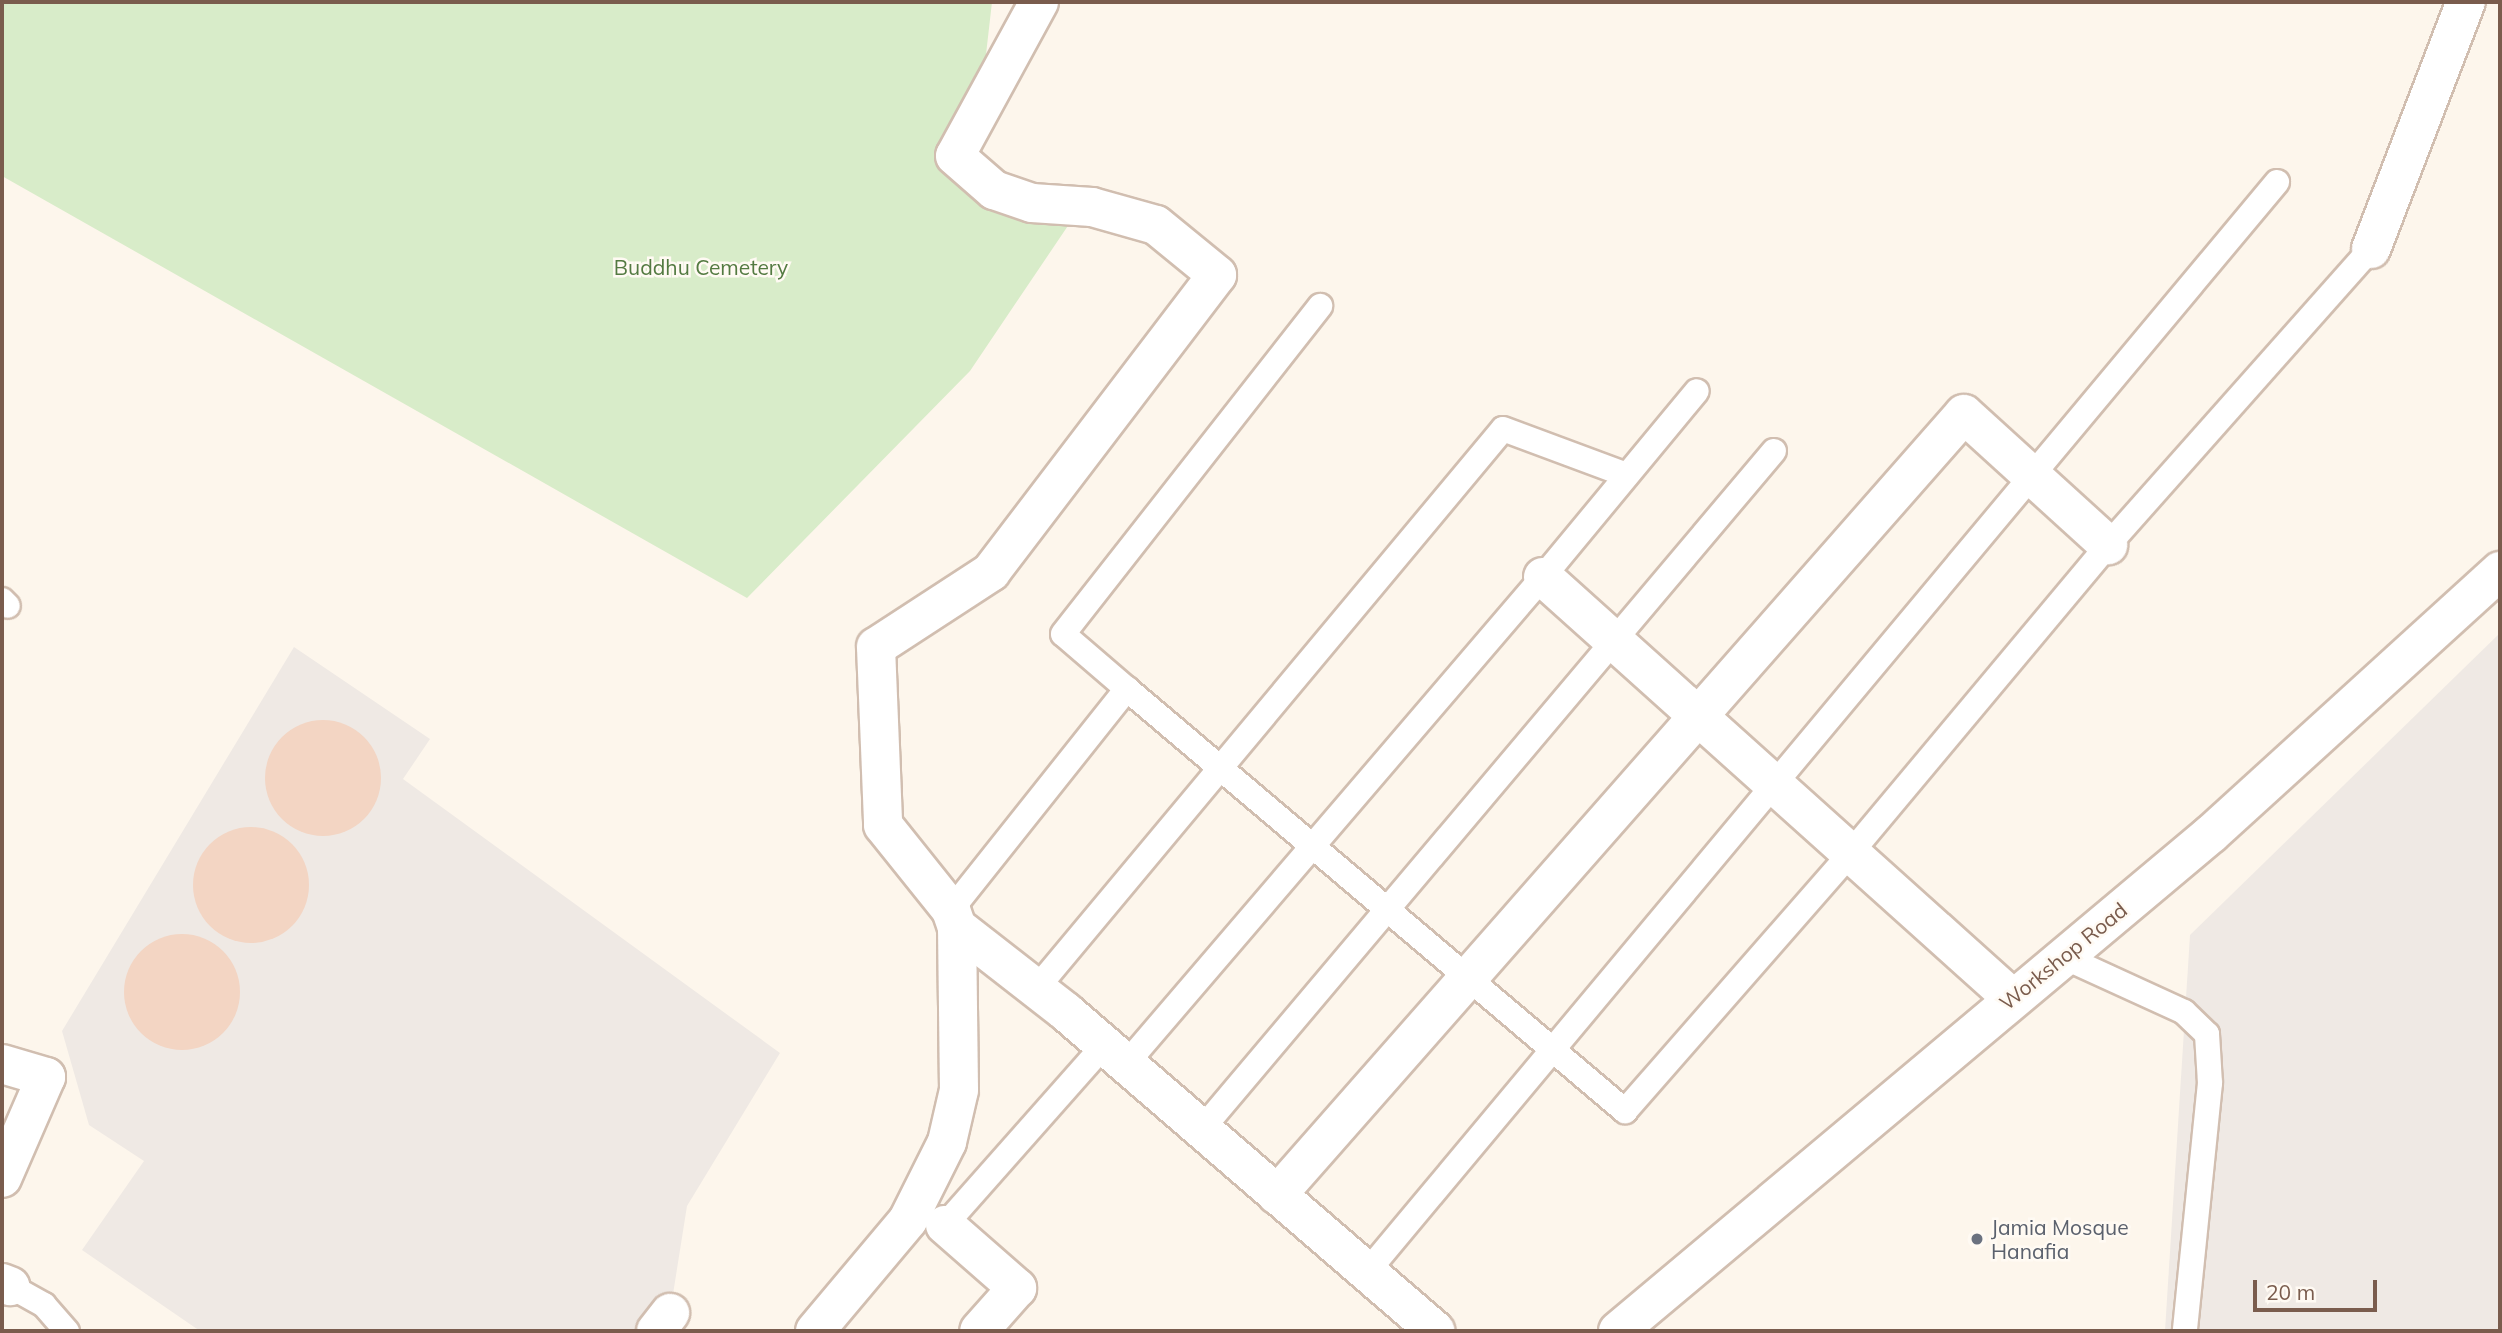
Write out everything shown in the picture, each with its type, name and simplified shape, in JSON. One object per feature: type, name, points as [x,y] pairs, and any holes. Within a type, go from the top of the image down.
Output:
[{"type":"street","points":[[1039,2],[956,156],[994,190],[1032,203],[1092,207],[1156,225],[1217,275],[991,572],[876,647],[883,825],[954,919],[1435,1331]]},
{"type":"street","points":[[2371,248],[2466,2]]},
{"type":"street","points":[[1277,1195],[1964,414],[2108,545]]},
{"type":"street","name":"Workshop Road","points":[[1618,1331],[2012,998],[2211,834],[2500,571]]},
{"type":"street","points":[[1543,577],[1849,856],[2012,998]]},
{"type":"street","points":[[815,1331],[908,1220],[947,1142],[959,1090],[954,919]]},
{"type":"street","points":[[2,1064],[46,1077],[2,1178]]},
{"type":"street","points":[[946,1226],[1017,1288],[979,1331]]},
{"type":"lane","points":[[1367,1272],[2277,182]]},
{"type":"lane","points":[[1320,306],[1063,634],[1625,1111],[1849,856],[2108,545],[2371,248]]},
{"type":"lane","points":[[946,1226],[1115,1055],[1312,847],[1543,577],[1697,391]]},
{"type":"lane","points":[[1036,989],[1503,429],[1627,475]]},
{"type":"lane","points":[[1202,1129],[1774,451]]},
{"type":"lane","points":[[954,919],[1127,689]]},
{"type":"lane","points":[[2064,957],[2184,1012],[2207,1034],[2210,1083],[2185,1331]]},
{"type":"lane","points":[[6,1285],[44,1305],[67,1331]]},
{"type":"shaded area","points":[[2500,633],[2500,1331],[2165,1331],[2190,935]]},
{"type":"shaded area","points":[[294,647],[430,739],[403,779],[780,1053],[687,1206],[670,1313],[656,1331],[200,1331],[82,1250],[144,1161],[89,1125],[62,1031]]},
{"type":"green space","name":"Buddhu Cemetery","points":[[2,2],[992,2],[973,168],[1084,202],[970,371],[747,598],[2,176]]},
{"type":"building","points":[[323,720],[345,724],[364,737],[377,756],[381,778],[377,800],[364,819],[345,832],[323,836],[301,832],[282,819],[269,800],[265,778],[269,756],[282,737],[301,724]]},
{"type":"building","points":[[251,827],[273,831],[292,844],[305,863],[309,885],[305,907],[292,926],[273,939],[251,943],[229,939],[210,926],[197,907],[193,885],[197,863],[210,844],[229,831]]},
{"type":"building","points":[[182,934],[204,938],[223,951],[236,970],[240,992],[236,1014],[223,1033],[204,1046],[182,1050],[160,1046],[141,1033],[128,1014],[124,992],[128,970],[141,951],[160,938]]},
{"type":"place","name":"Jamia Mosque Hanafia","points":[[1977,1239]]}]
